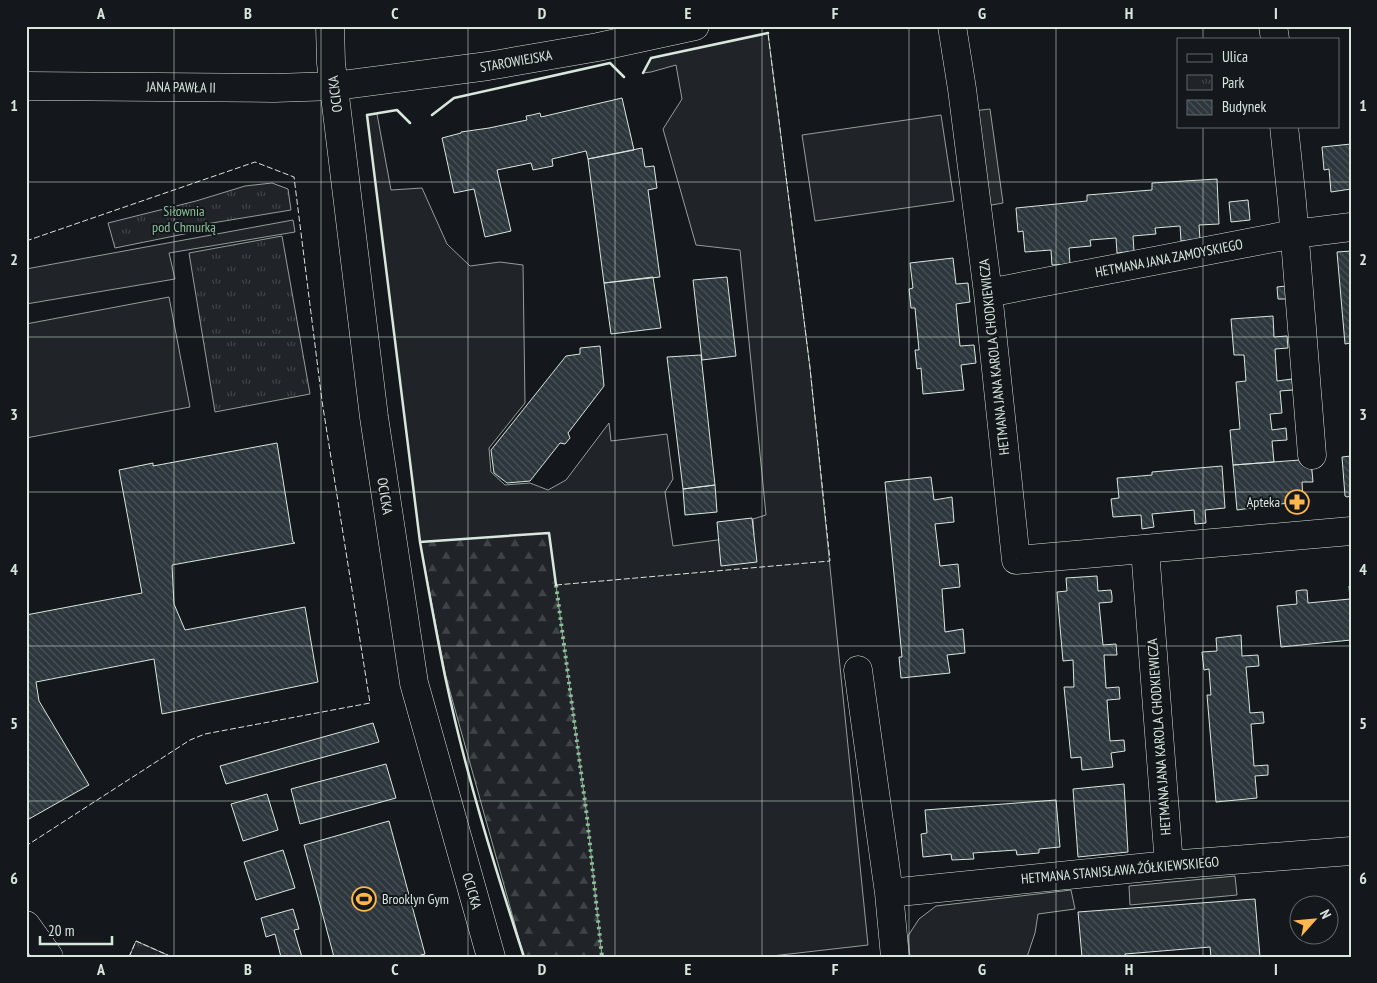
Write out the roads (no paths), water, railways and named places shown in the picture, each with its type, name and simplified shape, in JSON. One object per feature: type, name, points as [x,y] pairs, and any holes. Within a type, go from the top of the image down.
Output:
[{"type":"street","name":"OCICKA","points":[[330,26],[331,63],[340,144],[374,417],[414,683],[491,957]]},
{"type":"street","name":"STAROWIEJSKA","points":[[335,86],[488,66],[598,47],[695,26]]},
{"type":"street","name":"HETMANA JANA KAROLA CHODKIEWICZA","points":[[952,26],[988,293],[1016,560],[1351,532]]},
{"type":"street","name":"JANA PAWŁA II","points":[[26,86],[274,88],[335,86]]},
{"type":"street","points":[[1284,128],[1312,455]]},
{"type":"street","name":"HETMANA JANA ZAMOYSKIEGO","points":[[988,293],[1294,234],[1351,227]]},
{"type":"street","name":"HETMANA JANA KAROLA CHODKIEWICZA","points":[[1144,549],[1169,865]]},
{"type":"street","points":[[858,670],[889,893],[895,957]]},
{"type":"street","name":"HETMANA STANISŁAWA ŻÓŁKIEWSKIEGO","points":[[889,893],[1169,865],[1351,851]]},
{"type":"street","points":[[27,927],[49,957]]},
{"type":"place","name":"Apteka","points":[[1297,502]]},
{"type":"place","name":"Brooklyn Gym","points":[[364,899]]},
{"type":"park label","name":"Siłownia pod Chmurką","points":[[184,220]]}]
